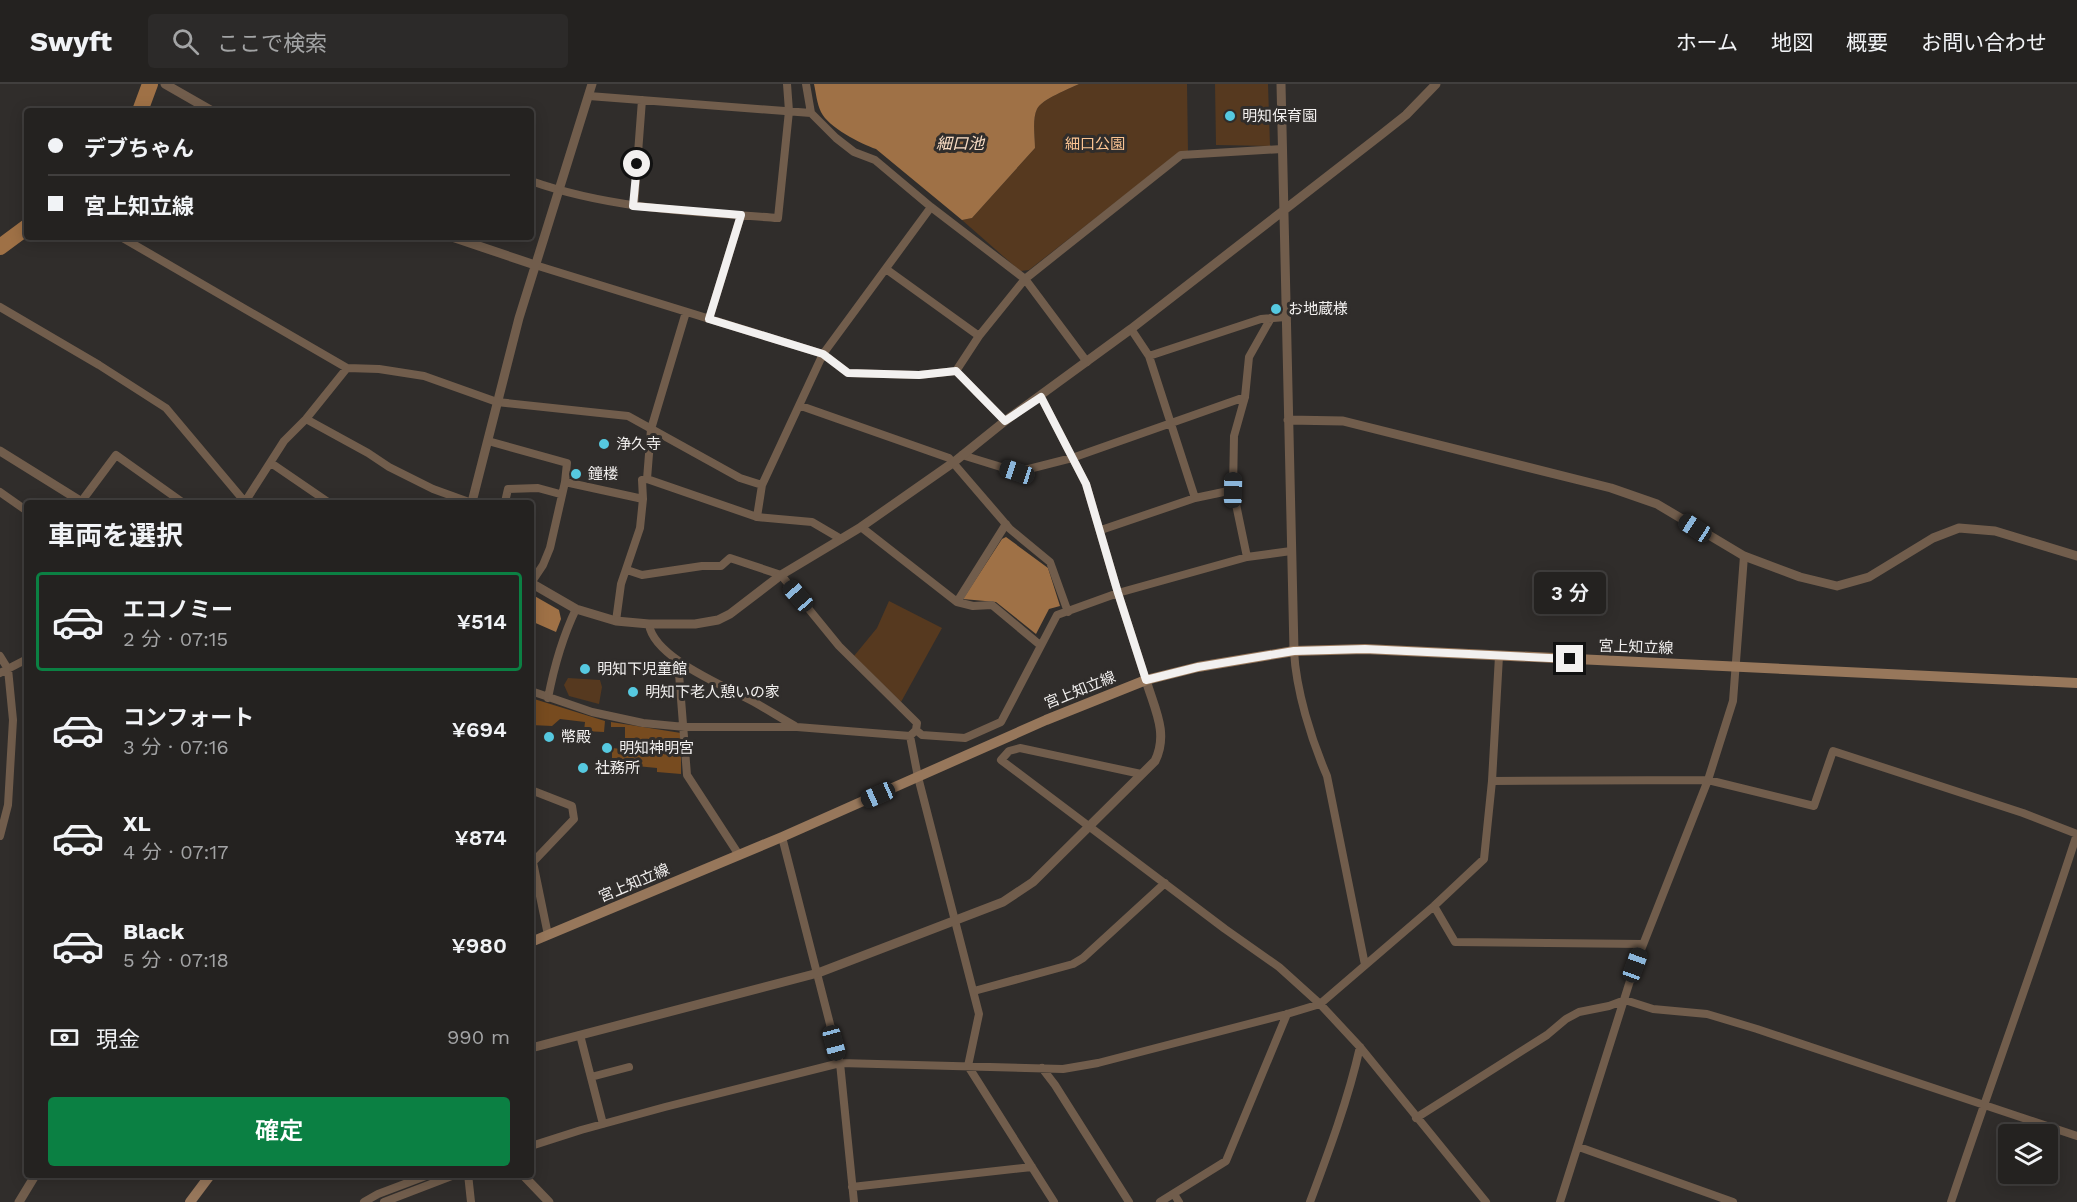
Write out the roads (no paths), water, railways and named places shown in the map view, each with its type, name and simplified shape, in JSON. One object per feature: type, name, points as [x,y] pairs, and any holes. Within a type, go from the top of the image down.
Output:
[{"type":"main road","name":"宮上知立線","points":[[534,941],[782,837],[1046,720],[1146,680],[1198,667],[1294,651],[1365,649],[2077,683]]},
{"type":"main road","points":[[190,1202],[208,1178]]},
{"type":"street","points":[[165,84],[207,108]]},
{"type":"street","points":[[472,500],[535,265],[592,84]]},
{"type":"street","points":[[534,182],[558,190],[633,206],[778,218],[789,111],[787,84]]},
{"type":"street","points":[[806,84],[811,113],[817,121],[854,152],[875,160],[931,207],[1025,279],[1087,362]]},
{"type":"street","points":[[1281,84],[1294,651],[1302,696],[1317,753],[1327,776],[1365,965]]},
{"type":"street","points":[[534,585],[576,609],[616,621],[695,624],[718,620],[742,606],[781,575],[861,527],[954,462],[1005,421],[1041,397],[1131,329],[1406,115],[1437,84]]},
{"type":"street","points":[[589,96],[811,113]]},
{"type":"street","points":[[633,206],[642,100]]},
{"type":"street","points":[[956,371],[979,336],[1025,279],[1181,155],[1282,149]]},
{"type":"street","points":[[757,517],[762,485],[801,406],[823,354],[931,207]]},
{"type":"street","points":[[709,319],[741,215]]},
{"type":"street","points":[[126,240],[347,368],[379,369],[424,376],[497,402],[628,416],[740,478],[762,485]]},
{"type":"street","points":[[461,240],[823,354],[848,373],[919,375],[956,371]]},
{"type":"street","points":[[886,269],[979,336]]},
{"type":"street","points":[[0,307],[99,365],[165,408],[243,500]]},
{"type":"street","points":[[647,479],[651,429],[686,312]]},
{"type":"street","points":[[1149,356],[1271,318],[1286,317]]},
{"type":"street","points":[[1247,557],[1233,490],[1234,436],[1245,397],[1249,357],[1271,318]]},
{"type":"street","points":[[1131,329],[1149,356],[1195,498]]},
{"type":"street","points":[[246,500],[284,441],[306,419],[347,368]]},
{"type":"street","points":[[956,371],[1005,421]]},
{"type":"street","points":[[534,1047],[818,973],[1003,902],[1033,882],[1155,761],[1162,744],[1161,728],[1118,593],[1101,530],[1086,484],[1041,397]]},
{"type":"street","points":[[962,455],[1017,472],[1072,458],[1245,397]]},
{"type":"street","points":[[801,406],[949,458],[1006,524],[1050,562],[1068,612]]},
{"type":"street","points":[[306,419],[389,467],[433,489],[465,500]]},
{"type":"street","points":[[1288,420],[1343,421],[1611,488],[1657,504],[1744,556],[1800,577],[1837,586],[1869,577],[1933,538],[1959,528],[1995,531],[2077,556]]},
{"type":"street","points":[[488,441],[567,463],[565,482],[560,494],[549,548],[543,565],[534,578]]},
{"type":"street","points":[[0,451],[79,500]]},
{"type":"street","points":[[83,500],[116,455],[179,500]]},
{"type":"street","points":[[271,463],[324,500]]},
{"type":"street","points":[[616,621],[621,584],[640,528],[642,480],[647,479],[757,517],[812,522],[841,539]]},
{"type":"street","points":[[565,482],[643,499]]},
{"type":"street","points":[[505,500],[508,489],[538,488],[560,494]]},
{"type":"street","points":[[1101,530],[1195,498],[1233,490]]},
{"type":"street","points":[[0,492],[24,510]]},
{"type":"street","points":[[957,602],[1006,524]]},
{"type":"street","points":[[861,527],[957,602],[973,606],[992,605],[1040,645]]},
{"type":"street","points":[[534,692],[592,712],[643,723],[685,727],[797,727],[965,738],[1001,722],[1057,615],[1118,593],[1247,557],[1291,551]]},
{"type":"street","points":[[1560,1202],[1643,944],[1708,780],[1733,702],[1744,556]]},
{"type":"street","points":[[627,570],[642,574],[702,566],[721,566],[730,558],[781,575],[839,646],[917,723],[913,733],[918,777],[979,1014],[968,1066],[1054,1202]]},
{"type":"street","points":[[548,698],[556,659],[576,609]]},
{"type":"street","points":[[649,624],[654,638],[678,661],[797,727]]},
{"type":"street","points":[[0,656],[8,669],[13,720],[8,805],[0,836]]},
{"type":"street","points":[[534,1145],[603,1124],[840,1064],[1063,1069],[1098,1063],[1320,1004],[1434,906],[1484,859],[1492,781],[1498,656]]},
{"type":"street","points":[[0,673],[24,661]]},
{"type":"street","points":[[678,661],[685,727],[687,776],[739,855]]},
{"type":"street","points":[[1141,774],[1020,748],[1009,751],[1001,760],[1225,929],[1262,954],[1320,1004],[1360,1047],[1486,1202]]},
{"type":"street","points":[[1492,781],[1708,780],[1814,806],[1833,751],[2023,813],[2077,834],[2050,921],[1983,1104],[1951,1202]]},
{"type":"street","points":[[534,791],[572,806],[574,819],[534,859]]},
{"type":"street","points":[[782,837],[840,1064],[854,1202]]},
{"type":"street","points":[[534,870],[548,934]]},
{"type":"street","points":[[974,991],[1073,964],[1083,958],[1165,883]]},
{"type":"street","points":[[1434,906],[1455,942],[1643,944]]},
{"type":"street","points":[[1416,1118],[1547,1035],[1566,1019],[1579,1012],[1625,1000],[1653,1009],[1707,1014],[1732,1021],[2077,1136]]},
{"type":"street","points":[[1160,1202],[1226,1161],[1287,1014]]},
{"type":"street","points":[[580,1035],[603,1124]]},
{"type":"street","points":[[1310,1202],[1336,1132],[1360,1047]]},
{"type":"street","points":[[591,1077],[629,1067]]},
{"type":"street","points":[[1042,1068],[1129,1202]]},
{"type":"street","points":[[1579,1147],[1733,1202]]},
{"type":"street","points":[[852,1187],[1032,1167]]},
{"type":"street","points":[[19,1202],[34,1178]]},
{"type":"street","points":[[364,1202],[378,1194],[420,1178]]},
{"type":"street","points":[[384,1202],[447,1178]]},
{"type":"street","points":[[468,1178],[471,1202]]},
{"type":"street","points":[[526,1178],[549,1202]]},
{"type":"street","points":[[1174,1194],[1179,1202]]},
{"type":"water","name":"細口池","points":[[814,84],[1079,84],[1040,105],[1035,118],[1035,148],[972,218],[962,220],[876,149],[854,139],[830,123],[820,109]]},
{"type":"water","points":[[1006,537],[1048,568],[1060,606],[1049,609],[1036,634],[996,602],[963,599],[1002,539]]},
{"type":"water","points":[[534,596],[559,610],[561,619],[556,632],[534,622]]},
{"type":"waterway","points":[[141,108],[150,84]]},
{"type":"waterway","points":[[0,247],[24,229]]},
{"type":"place","name":"明知保育園","points":[[1230,116]]},
{"type":"place","name":"お地蔵様","points":[[1276,309]]},
{"type":"place","name":"浄久寺","points":[[604,444]]},
{"type":"place","name":"鐘楼","points":[[576,474]]},
{"type":"place","name":"明知下児童館","points":[[585,669]]},
{"type":"place","name":"明知下老人憩いの家","points":[[633,692]]},
{"type":"place","name":"幣殿","points":[[549,737]]},
{"type":"place","name":"明知神明宮","points":[[607,748]]},
{"type":"place","name":"社務所","points":[[583,768]]},
{"type":"park label","name":"細口公園","points":[[1095,144]]}]
